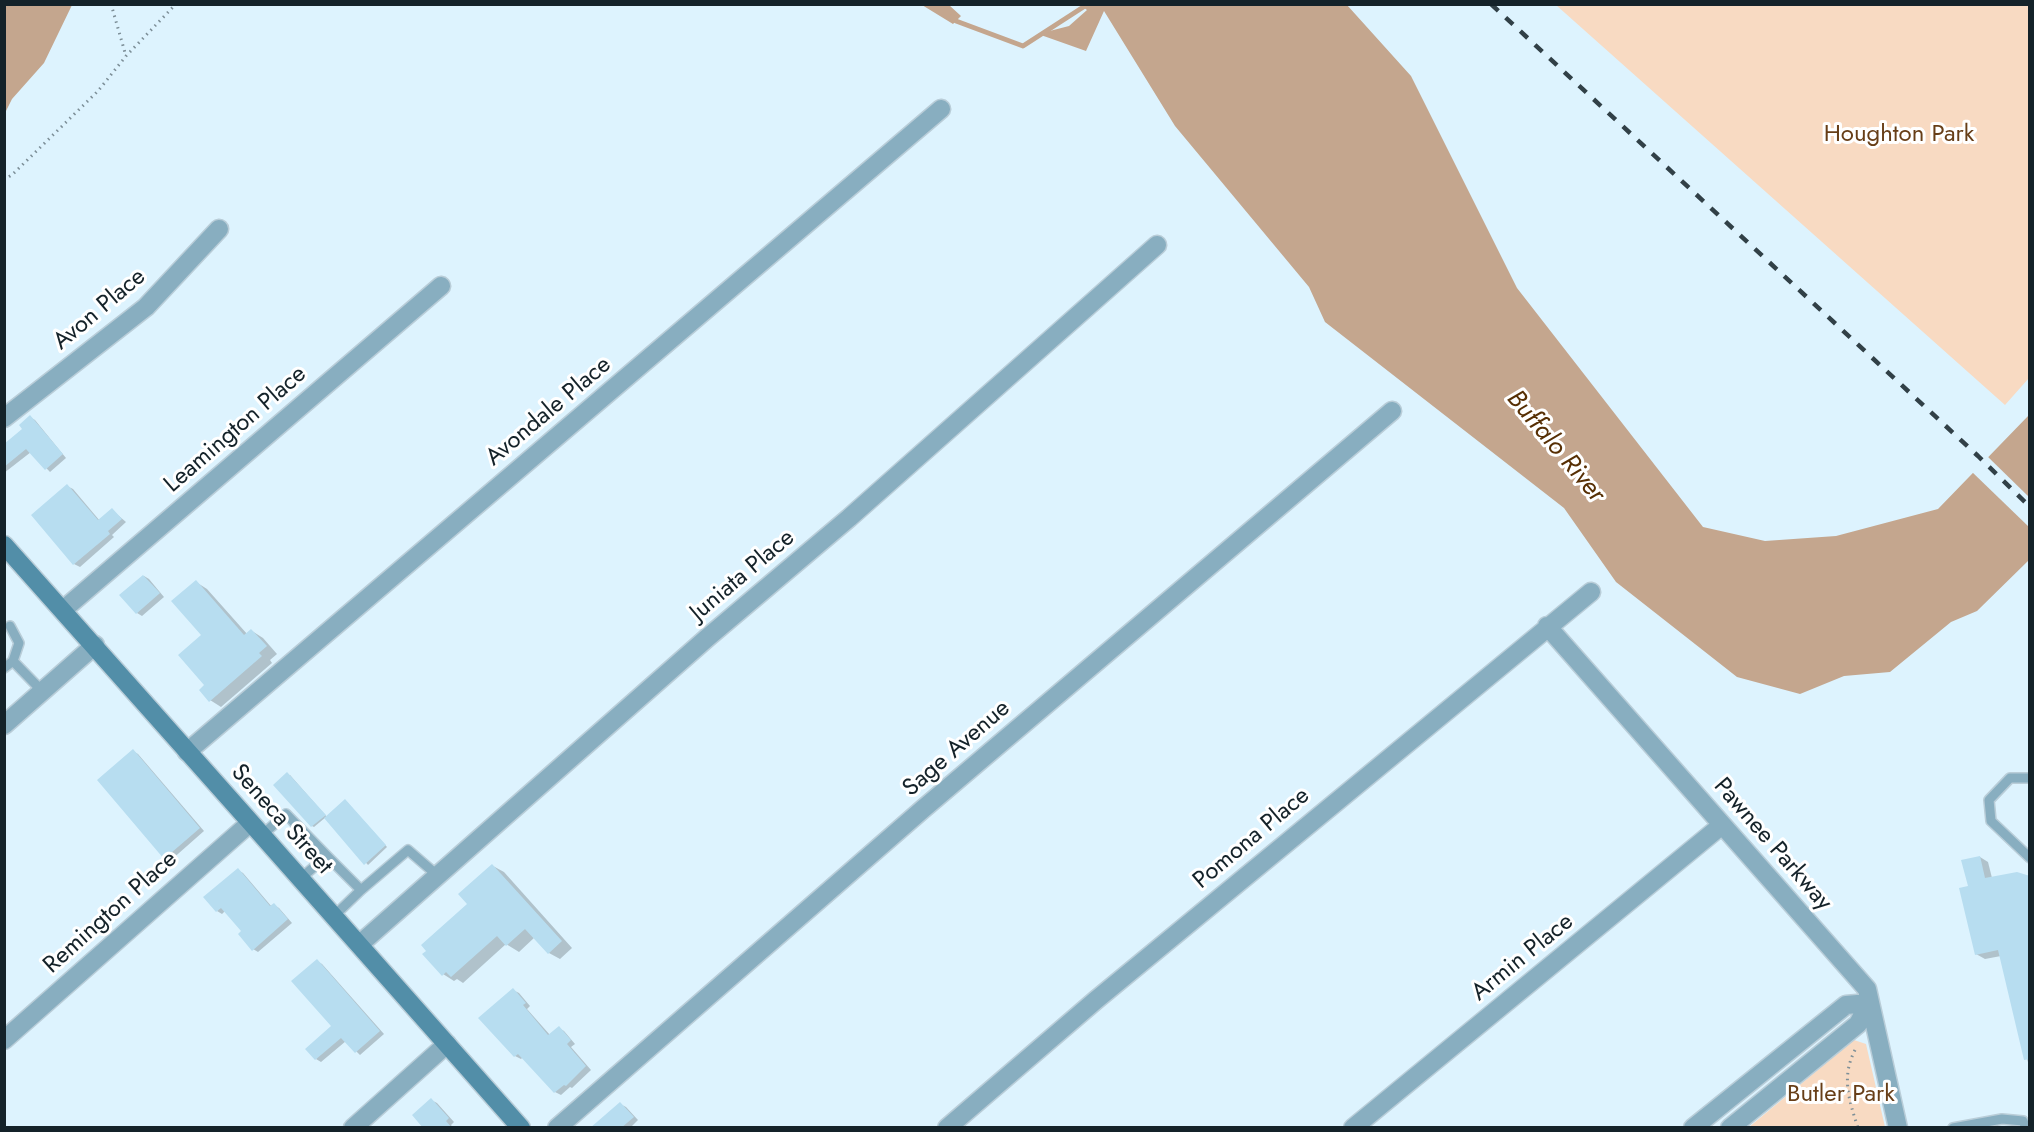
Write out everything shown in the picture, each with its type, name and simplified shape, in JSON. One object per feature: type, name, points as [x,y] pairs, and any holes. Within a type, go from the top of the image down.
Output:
[{"type":"main road","name":"Seneca Street","points":[[4,545],[521,1128]]},
{"type":"street","name":"Avondale Place","points":[[187,752],[941,109]]},
{"type":"street","name":"Avon Place","points":[[4,418],[146,307],[219,229]]},
{"type":"street","name":"Juniata Place","points":[[360,944],[707,638],[849,518],[1157,245]]},
{"type":"street","name":"Leamington Place","points":[[63,610],[441,286]]},
{"type":"street","name":"Sage Avenue","points":[[557,1128],[923,809],[1392,411]]},
{"type":"street","name":"Pomona Place","points":[[947,1128],[1096,1000],[1547,626],[1592,592]]},
{"type":"street","name":"Pawnee Parkway","points":[[1547,626],[1867,989],[1898,1128]]},
{"type":"street","points":[[4,726],[95,645]]},
{"type":"street","name":"Armin Place","points":[[1353,1128],[1722,825]]},
{"type":"street","name":"Remington Place","points":[[4,1040],[256,829]]},
{"type":"street","points":[[1693,1128],[1846,1005],[1869,1004]]},
{"type":"street","points":[[1730,1128],[1858,1024],[1869,1004]]},
{"type":"street","points":[[353,1128],[447,1044]]},
{"type":"lane","points":[[4,668],[13,661],[19,643],[10,626]]},
{"type":"lane","points":[[13,661],[43,692]]},
{"type":"lane","points":[[2030,778],[2010,778],[1989,800],[1991,821],[2030,858]]},
{"type":"lane","points":[[256,829],[285,814],[361,890]]},
{"type":"lane","points":[[334,916],[408,850],[437,876]]},
{"type":"lane","points":[[301,878],[327,856]]},
{"type":"lane","points":[[1953,1128],[2002,1119],[2023,1121],[2026,1128]]},
{"type":"path","points":[[111,4],[126,56]]},
{"type":"path","points":[[4,180],[13,174],[98,91],[126,56],[176,4]]},
{"type":"path","points":[[1856,1049],[1850,1059],[1847,1092],[1857,1128]]},
{"type":"green space","name":"Houghton Park","points":[[1556,5],[2029,5],[2029,378],[2005,405]]},
{"type":"green space","name":"Butler Park","points":[[1854,1040],[1866,1044],[1885,1127],[1749,1127]]},
{"type":"water","points":[[5,4],[72,5],[44,63],[12,99],[5,113]]},
{"type":"water","points":[[922,5],[949,5],[961,16],[953,24]]},
{"type":"water","points":[[1080,5],[1347,5],[1411,76],[1517,288],[1703,527],[1765,541],[1836,536],[1938,509],[2029,415],[2029,560],[1977,611],[1951,622],[1890,672],[1844,676],[1800,694],[1737,677],[1616,582],[1564,508],[1325,322],[1309,287],[1175,126],[1104,11],[1086,51],[1038,34],[1069,26],[1087,10]]},
{"type":"pier","points":[[1986,455],[2029,497],[2029,527],[1971,471]]},
{"type":"building","points":[[30,415],[63,454],[45,470],[26,449],[4,467],[4,444],[22,429],[19,425]]},
{"type":"building","points":[[67,484],[98,520],[112,508],[122,519],[108,531],[110,534],[73,565],[31,515]]},
{"type":"building","points":[[143,575],[160,593],[136,614],[119,595]]},
{"type":"building","points":[[196,580],[244,635],[251,629],[267,646],[259,653],[262,656],[209,702],[199,690],[204,685],[178,655],[201,635],[171,601]]},
{"type":"building","points":[[133,749],[200,828],[164,859],[97,780]]},
{"type":"building","points":[[287,772],[326,815],[311,827],[273,785]]},
{"type":"building","points":[[345,799],[386,845],[364,865],[324,818]]},
{"type":"building","points":[[1980,856],[1985,878],[2017,872],[2030,876],[2030,1059],[2024,1060],[1998,950],[1975,955],[1959,888],[1968,886],[1961,860]]},
{"type":"building","points":[[492,864],[562,941],[548,954],[525,929],[506,946],[497,936],[451,977],[446,972],[442,976],[422,954],[426,951],[421,945],[467,904],[458,894]]},
{"type":"building","points":[[238,868],[270,906],[274,903],[288,919],[252,951],[238,934],[241,931],[221,908],[216,912],[203,897]]},
{"type":"building","points":[[317,959],[380,1031],[355,1053],[341,1038],[315,1060],[305,1049],[331,1026],[291,981]]},
{"type":"building","points":[[513,988],[526,1003],[523,1005],[548,1035],[559,1026],[571,1040],[567,1044],[586,1066],[566,1086],[564,1085],[554,1093],[518,1054],[514,1057],[478,1018]]},
{"type":"building","points":[[431,1098],[449,1118],[446,1121],[452,1128],[423,1128],[412,1115]]},
{"type":"building","points":[[620,1102],[634,1117],[621,1128],[590,1128]]},
{"type":"waterway","name":"Buffalo River","points":[[952,17],[956,21],[1023,46],[1088,4]]},
{"type":"railway","points":[[1491,4],[1978,456],[2030,507]]}]
